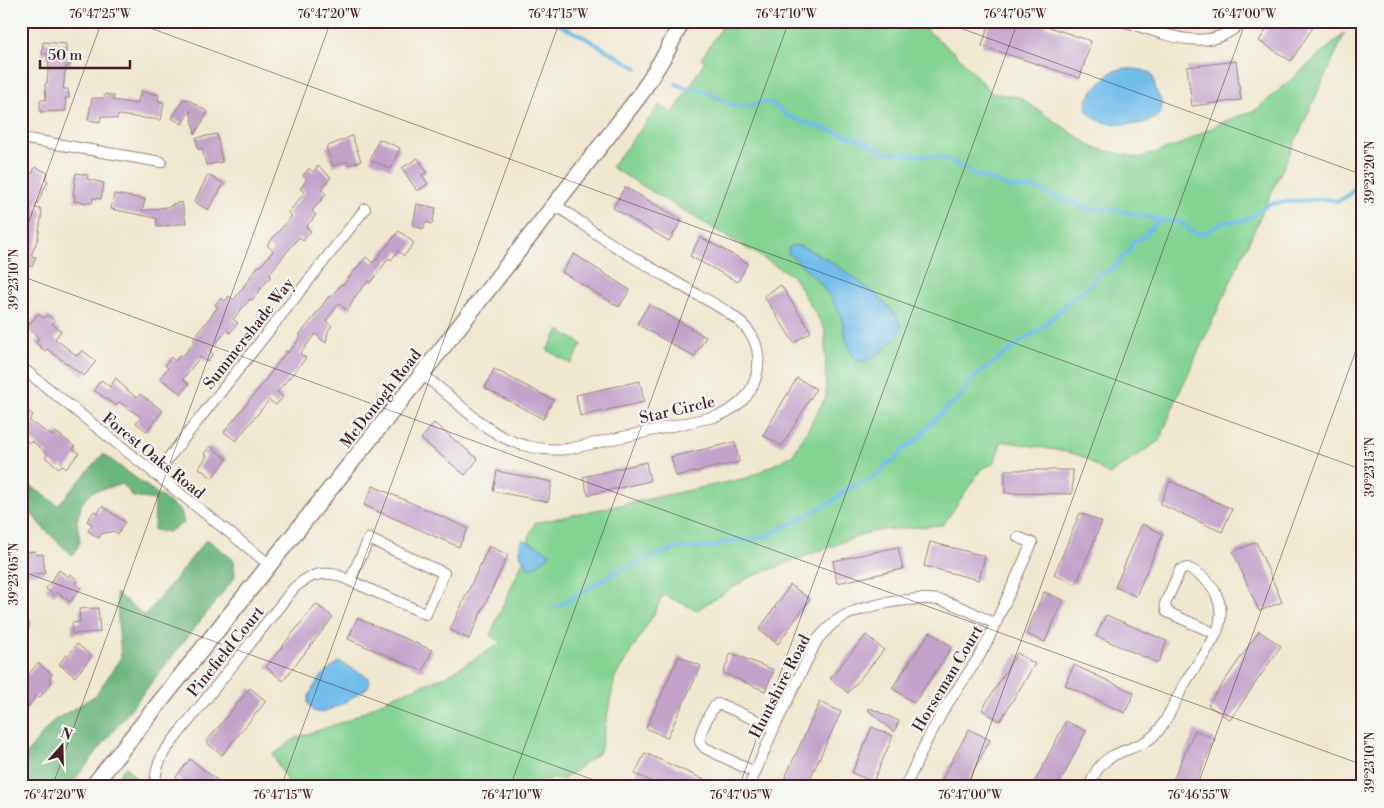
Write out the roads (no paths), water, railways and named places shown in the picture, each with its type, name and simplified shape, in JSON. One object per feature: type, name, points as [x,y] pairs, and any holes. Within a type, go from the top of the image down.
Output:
[{"type":"main road","name":"McDonogh Road","points":[[92,787],[422,374],[640,95],[666,53],[682,21]]},
{"type":"street","points":[[1124,21],[1175,37],[1192,40],[1211,39],[1226,35],[1242,21]]},
{"type":"street","points":[[21,138],[161,162]]},
{"type":"street","name":"Star Circle","points":[[422,374],[493,432],[521,446],[554,450],[568,449],[718,416],[732,410],[749,394],[757,374],[759,361],[753,337],[744,326],[723,310],[604,240],[555,205]]},
{"type":"street","name":"Summershade Way","points":[[155,475],[365,209]]},
{"type":"street","name":"Forest Oaks Road","points":[[21,367],[270,565]]},
{"type":"street","name":"Horseman Court","points":[[905,787],[928,738],[946,706],[978,660],[996,624],[1032,543],[1018,537]]},
{"type":"street","name":"Pinefield Court","points":[[156,787],[155,775],[157,765],[164,752],[294,588],[303,580],[314,574],[327,573],[337,575],[426,614],[444,573],[369,539],[350,580]]},
{"type":"street","points":[[1089,787],[1100,766],[1110,757],[1135,748],[1157,732],[1216,634],[1221,612],[1217,593],[1211,583],[1202,576],[1187,568],[1180,570],[1165,604],[1167,612],[1216,634]]},
{"type":"street","name":"Huntshire Road","points":[[749,787],[774,728],[817,640],[827,628],[840,618],[853,612],[910,599],[926,599],[940,600],[955,605],[996,624]]},
{"type":"street","points":[[754,772],[700,744],[700,738],[713,708],[717,704],[722,705],[774,728]]},
{"type":"water","points":[[1124,68],[1151,73],[1162,105],[1160,113],[1154,119],[1136,124],[1114,124],[1098,120],[1086,110],[1087,100],[1095,88],[1111,72]]},
{"type":"water","points":[[791,246],[799,246],[824,258],[859,281],[875,295],[889,308],[898,320],[901,329],[896,339],[877,355],[869,359],[857,361],[848,346],[841,317],[832,299],[805,268],[789,254],[788,249]]},
{"type":"water","points":[[523,539],[550,553],[549,556],[532,568],[528,567],[520,554],[520,542]]},
{"type":"water","points":[[340,662],[366,676],[370,680],[368,687],[344,703],[322,713],[313,711],[308,704],[308,699],[314,686],[335,664]]},
{"type":"waterway","points":[[551,21],[582,36],[637,68]]},
{"type":"waterway","points":[[676,84],[709,93],[729,104],[744,107],[765,102],[773,104],[786,115],[797,120],[861,140],[885,152],[939,157],[951,161],[977,176],[1013,188],[1035,188],[1084,208],[1115,210],[1166,221],[1176,221],[1182,223],[1191,232],[1199,234],[1207,232],[1224,222],[1242,221],[1269,204],[1324,199],[1338,201],[1349,195],[1358,183],[1363,181]]},
{"type":"waterway","points":[[557,607],[620,570],[660,554],[678,548],[713,547],[727,541],[750,540],[769,535],[833,501],[845,490],[877,476],[887,464],[896,459],[902,450],[917,440],[932,422],[963,394],[981,372],[1027,337],[1040,330],[1075,296],[1087,288],[1096,276],[1114,268],[1124,255],[1130,251],[1132,242],[1142,238],[1159,220]]}]
